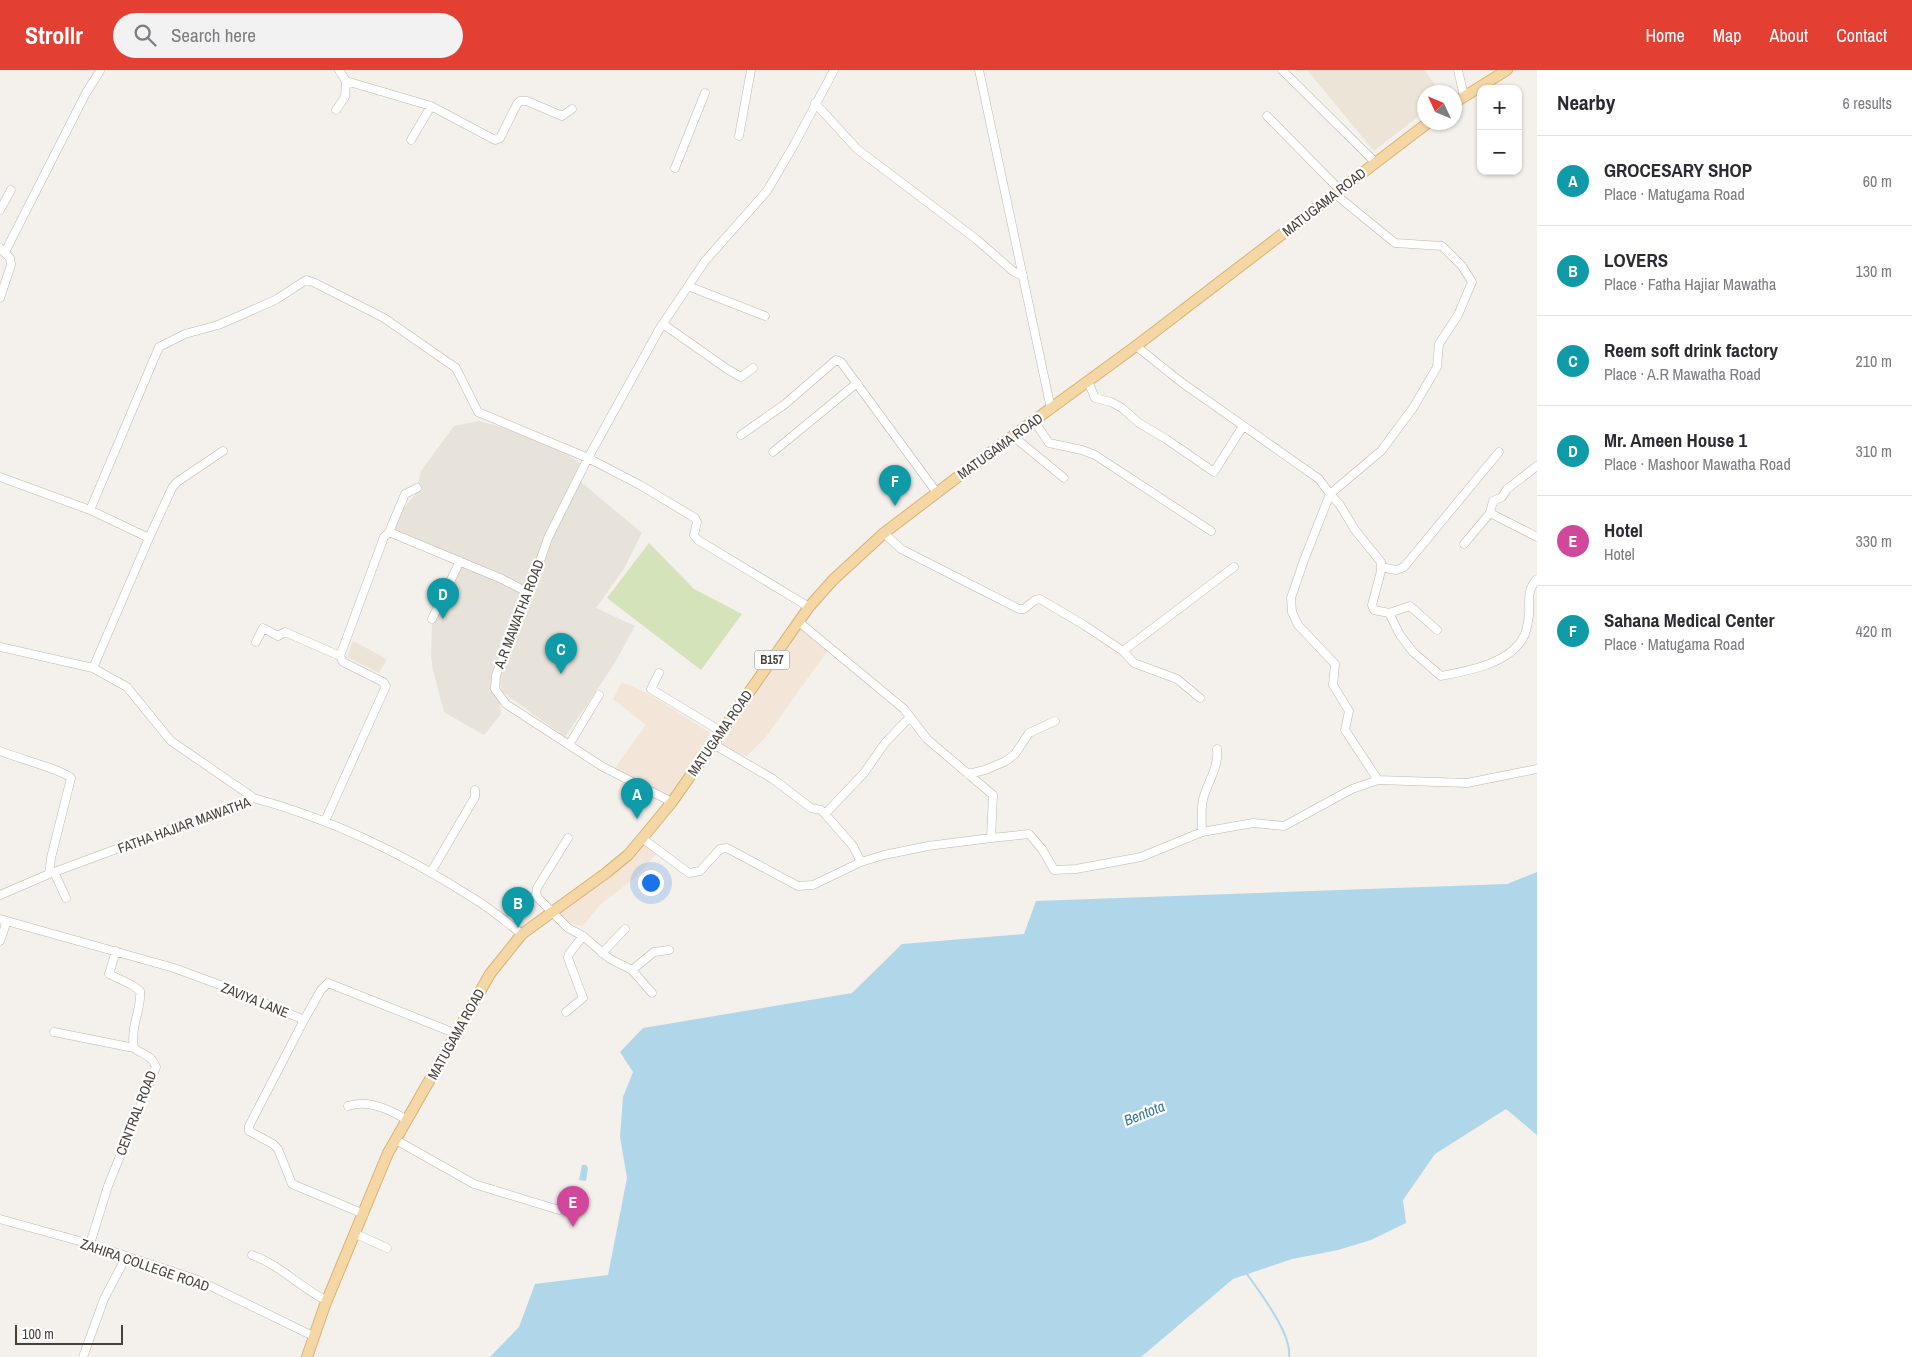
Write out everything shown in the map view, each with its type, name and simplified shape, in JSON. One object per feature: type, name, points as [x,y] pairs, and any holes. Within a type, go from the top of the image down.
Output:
[{"type":"main road","points":[[1464,96],[1508,70]]},
{"type":"main road","name":"MATUGAMA ROAD","points":[[307,1357],[326,1301],[356,1234],[388,1153],[458,1034],[490,974],[522,934],[628,855],[672,802],[809,607],[833,580],[884,534],[937,493],[1136,346],[1419,130]]},
{"type":"street","points":[[336,110],[345,97],[346,81],[339,70]]},
{"type":"street","points":[[739,136],[751,70]]},
{"type":"street","name":"A.R MAWATHA ROAD","points":[[672,802],[603,767],[506,704],[495,689],[496,675],[529,593],[548,538],[588,458],[663,324],[704,261],[767,191],[834,70]]},
{"type":"street","points":[[979,70],[1051,409]]},
{"type":"street","points":[[1282,70],[1376,163]]},
{"type":"street","points":[[1458,70],[1464,96]]},
{"type":"street","points":[[0,298],[11,264],[10,258],[2,250],[86,93],[100,71]]},
{"type":"street","points":[[346,81],[431,106],[495,140],[500,138],[520,101],[527,101],[562,116],[572,109]]},
{"type":"street","points":[[675,168],[705,93]]},
{"type":"street","points":[[815,103],[858,149],[976,239],[1014,272],[1023,276]]},
{"type":"street","points":[[411,140],[431,106]]},
{"type":"street","points":[[1267,116],[1338,192],[1395,243],[1442,246],[1462,266],[1472,282],[1458,315],[1439,344],[1437,366],[1413,408],[1381,450],[1330,494],[1291,598],[1292,612],[1298,625],[1335,664],[1333,685],[1349,711],[1345,730],[1378,780]]},
{"type":"street","points":[[0,210],[11,190]]},
{"type":"street","points":[[90,510],[159,347],[185,334],[218,325],[277,299],[306,280],[384,318],[456,368],[478,412],[588,458],[640,485],[695,518],[697,522],[694,535],[698,540],[809,607]]},
{"type":"street","points":[[688,286],[765,316]]},
{"type":"street","points":[[663,324],[727,369],[741,376],[747,374],[753,368]]},
{"type":"street","points":[[1136,346],[1181,382],[1320,479],[1340,505],[1355,530],[1381,562],[1372,606],[1377,611],[1389,613],[1410,606],[1437,630]]},
{"type":"street","points":[[741,435],[786,404],[836,360],[841,362],[937,493]]},
{"type":"street","points":[[1088,382],[1095,398],[1111,402],[1122,408],[1139,423],[1214,472],[1243,426]]},
{"type":"street","points":[[774,452],[856,383]]},
{"type":"street","points":[[1034,421],[1050,443],[1095,455],[1211,531]]},
{"type":"street","points":[[1014,436],[1064,478]]},
{"type":"street","points":[[92,668],[172,488],[176,482],[223,451]]},
{"type":"street","points":[[1381,566],[1396,570],[1404,567],[1499,452]]},
{"type":"street","points":[[1464,544],[1490,513],[1493,501],[1502,497],[1507,489],[1537,466]]},
{"type":"street","points":[[0,477],[90,510],[149,538]]},
{"type":"street","points":[[340,656],[384,537],[389,532],[405,494],[417,488]]},
{"type":"street","points":[[1490,513],[1537,537]]},
{"type":"street","points":[[389,532],[502,579],[529,593]]},
{"type":"street","points":[[884,534],[901,549],[1018,609],[1024,609],[1035,600],[1040,600],[1084,625],[1123,651],[1134,663],[1177,679],[1200,698]]},
{"type":"street","points":[[432,619],[460,561]]},
{"type":"street","points":[[1123,651],[1234,567]]},
{"type":"street","points":[[1389,613],[1400,635],[1413,652],[1440,676],[1478,669],[1513,651],[1524,637],[1529,614],[1528,597],[1537,578]]},
{"type":"street","points":[[799,622],[904,709],[909,718],[927,739],[993,796],[991,838]]},
{"type":"street","points":[[256,642],[263,628],[278,636],[285,632],[340,656],[343,662],[383,682],[386,686],[325,821]]},
{"type":"street","points":[[0,646],[92,668],[127,687],[171,740],[254,798]]},
{"type":"street","points":[[659,673],[650,689],[722,732]]},
{"type":"street","points":[[569,745],[599,695]]},
{"type":"street","points":[[825,814],[864,773],[885,743],[909,718]]},
{"type":"street","points":[[968,774],[985,770],[1006,761],[1015,754],[1030,733],[1055,721]]},
{"type":"street","points":[[713,744],[773,779],[811,808],[821,810],[853,846],[861,862]]},
{"type":"street","points":[[1202,832],[1203,798],[1218,760],[1217,749]]},
{"type":"street","points":[[0,751],[18,759],[57,771],[71,778],[51,858],[52,873],[66,898]]},
{"type":"street","points":[[642,838],[689,873],[700,871],[720,849],[727,848],[798,886],[813,885],[861,862],[928,846],[1029,834],[1042,850],[1054,870],[1076,869],[1141,857],[1202,832],[1253,824],[1284,826],[1352,788],[1378,780],[1467,783],[1537,770]]},
{"type":"street","points":[[431,872],[475,796],[475,790]]},
{"type":"street","name":"FATHA HAJIAR MAWATHA","points":[[0,895],[52,873],[254,798],[288,807],[325,821],[431,872],[475,898],[522,934]]},
{"type":"street","points":[[568,838],[537,888],[536,894],[568,928],[583,936],[610,959],[632,970],[652,993]]},
{"type":"street","points":[[0,941],[3,920]]},
{"type":"street","name":"ZAVIYA LANE","points":[[3,920],[174,968],[239,992],[304,1020],[248,1130],[273,1144],[278,1149],[292,1184],[364,1214]]},
{"type":"street","points":[[602,952],[625,929]]},
{"type":"street","points":[[566,1012],[584,998],[568,958],[583,936]]},
{"type":"street","points":[[632,970],[654,952],[669,950]]},
{"type":"street","points":[[54,1032],[134,1048],[132,1038],[133,1026],[141,1000],[140,991],[132,984],[109,974],[116,951]]},
{"type":"street","points":[[304,1020],[328,983],[458,1034]]},
{"type":"street","name":"CENTRAL ROAD","points":[[90,1244],[108,1186],[156,1067],[152,1059],[144,1052],[134,1048]]},
{"type":"street","points":[[348,1106],[353,1104],[381,1106],[407,1120]]},
{"type":"street","points":[[396,1140],[474,1184],[559,1210]]},
{"type":"street","name":"ZAHIRA COLLEGE ROAD","points":[[0,1219],[90,1244],[198,1280],[313,1336]]},
{"type":"street","points":[[356,1234],[387,1248]]},
{"type":"street","points":[[252,1255],[264,1259],[314,1295],[326,1301]]},
{"type":"street","points":[[83,1357],[104,1299],[126,1257]]},
{"type":"shaded area","points":[[1307,70],[1424,70],[1436,85],[1417,85],[1417,117],[1374,151]]},
{"type":"shaded area","points":[[479,421],[515,431],[566,453],[580,463],[557,510],[527,590],[451,554],[393,531],[396,517],[415,495],[421,471],[454,426]]},
{"type":"shaded area","points":[[581,482],[642,533],[625,567],[596,608],[635,626],[613,666],[565,737],[503,692],[499,681],[564,508],[577,485]]},
{"type":"shaded area","points":[[461,565],[525,592],[508,642],[496,668],[501,714],[484,735],[444,712],[431,656],[432,623]]},
{"type":"shaded area","points":[[798,626],[828,650],[765,738],[747,756],[718,745]]},
{"type":"shaded area","points":[[353,641],[387,659],[379,673],[347,657]]},
{"type":"shaded area","points":[[622,682],[651,695],[710,733],[670,799],[614,769],[646,725],[613,699]]},
{"type":"shaded area","points":[[642,841],[657,853],[636,877],[600,905],[583,926],[570,923],[566,925],[555,913]]},
{"type":"green space","points":[[649,543],[694,589],[742,614],[701,670],[607,598]]},
{"type":"water","name":"Bentota","points":[[1537,872],[1537,1135],[1506,1109],[1435,1154],[1403,1200],[1406,1223],[1371,1240],[1338,1250],[1292,1259],[1233,1279],[1141,1357],[490,1357],[519,1327],[535,1284],[608,1275],[627,1178],[620,1137],[623,1097],[633,1072],[620,1052],[643,1028],[852,993],[902,944],[1024,934],[1036,901],[1507,884]]},
{"type":"water","points":[[582,1165],[586,1165],[588,1168],[586,1181],[579,1180]]},
{"type":"waterway","points":[[1247,1274],[1281,1326],[1289,1348],[1289,1357]]},
{"type":"place","name":"Sahana Medical Center","points":[[895,506]]},
{"type":"place","name":"Mr. Ameen House 1","points":[[443,619]]},
{"type":"place","name":"Reem soft drink factory","points":[[561,674]]},
{"type":"place","name":"GROCESARY SHOP","points":[[637,819]]},
{"type":"place","name":"LOVERS","points":[[518,928]]},
{"type":"place","name":"Hotel","points":[[573,1227]]}]
